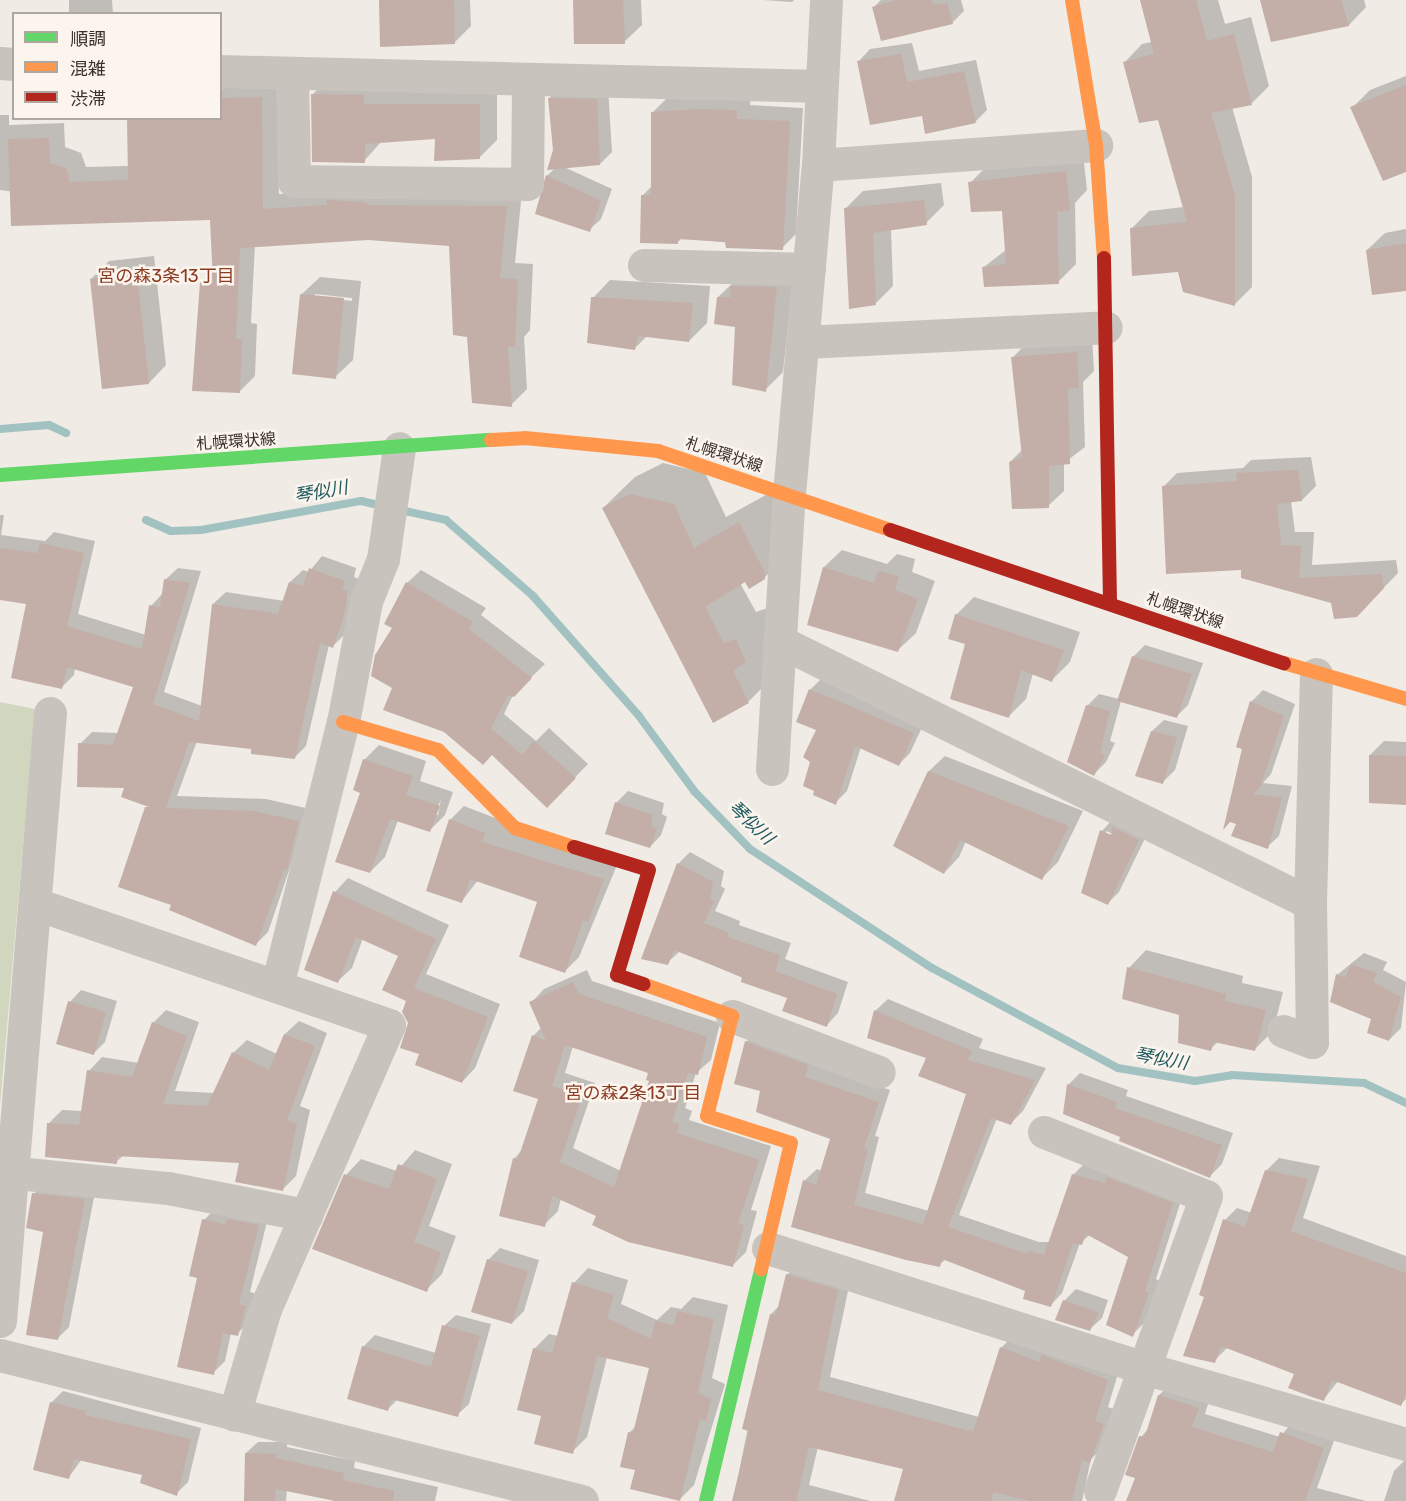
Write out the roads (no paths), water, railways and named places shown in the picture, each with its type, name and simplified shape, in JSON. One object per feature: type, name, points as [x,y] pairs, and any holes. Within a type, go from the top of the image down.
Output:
[{"type":"street","points":[[772,769],[789,494],[818,165],[826,0]]},
{"type":"street","points":[[1072,0],[1096,145],[1106,327],[1110,602]]},
{"type":"street","points":[[222,71],[528,81],[821,86]]},
{"type":"street","points":[[292,74],[294,180],[527,184],[528,81]]},
{"type":"street","points":[[818,165],[1096,145]]},
{"type":"street","points":[[644,266],[809,269]]},
{"type":"street","points":[[804,342],[1106,327]]},
{"type":"street","name":"札幌環状線","points":[[0,475],[397,461],[525,438],[567,440],[658,451],[1110,602],[1316,674],[1406,699]]},
{"type":"street","points":[[277,986],[343,722],[366,601],[383,559],[397,461]]},
{"type":"street","points":[[779,641],[1310,903]]},
{"type":"street","points":[[1283,1032],[1312,1042],[1310,903],[1316,674]]},
{"type":"street","points":[[0,1321],[50,713]]},
{"type":"street","points":[[343,722],[438,750],[515,828],[650,870],[616,975],[879,1072]]},
{"type":"street","points":[[36,904],[389,1025],[265,1309],[234,1415]]},
{"type":"street","points":[[706,1501],[768,1248],[791,1143],[708,1116],[732,1016]]},
{"type":"street","points":[[1044,1132],[1206,1196],[1101,1490]]},
{"type":"street","points":[[27,1174],[168,1188],[306,1215]]},
{"type":"street","points":[[768,1248],[1144,1368],[1406,1443]]},
{"type":"street","points":[[0,1355],[582,1501]]},
{"type":"waterway","name":"琴似川","points":[[0,429],[49,425],[66,433]]},
{"type":"waterway","name":"琴似川","points":[[146,520],[171,531],[201,530],[361,501],[383,506]]},
{"type":"waterway","name":"琴似川","points":[[396,509],[446,520],[533,596],[639,716],[694,791],[750,849],[932,968],[1118,1068],[1195,1081],[1232,1075],[1364,1083],[1406,1103]]},
{"type":"district","name":"宮の森3条13丁目","points":[[166,276]]},
{"type":"district","name":"宮の森2条13丁目","points":[[633,1093]]}]
